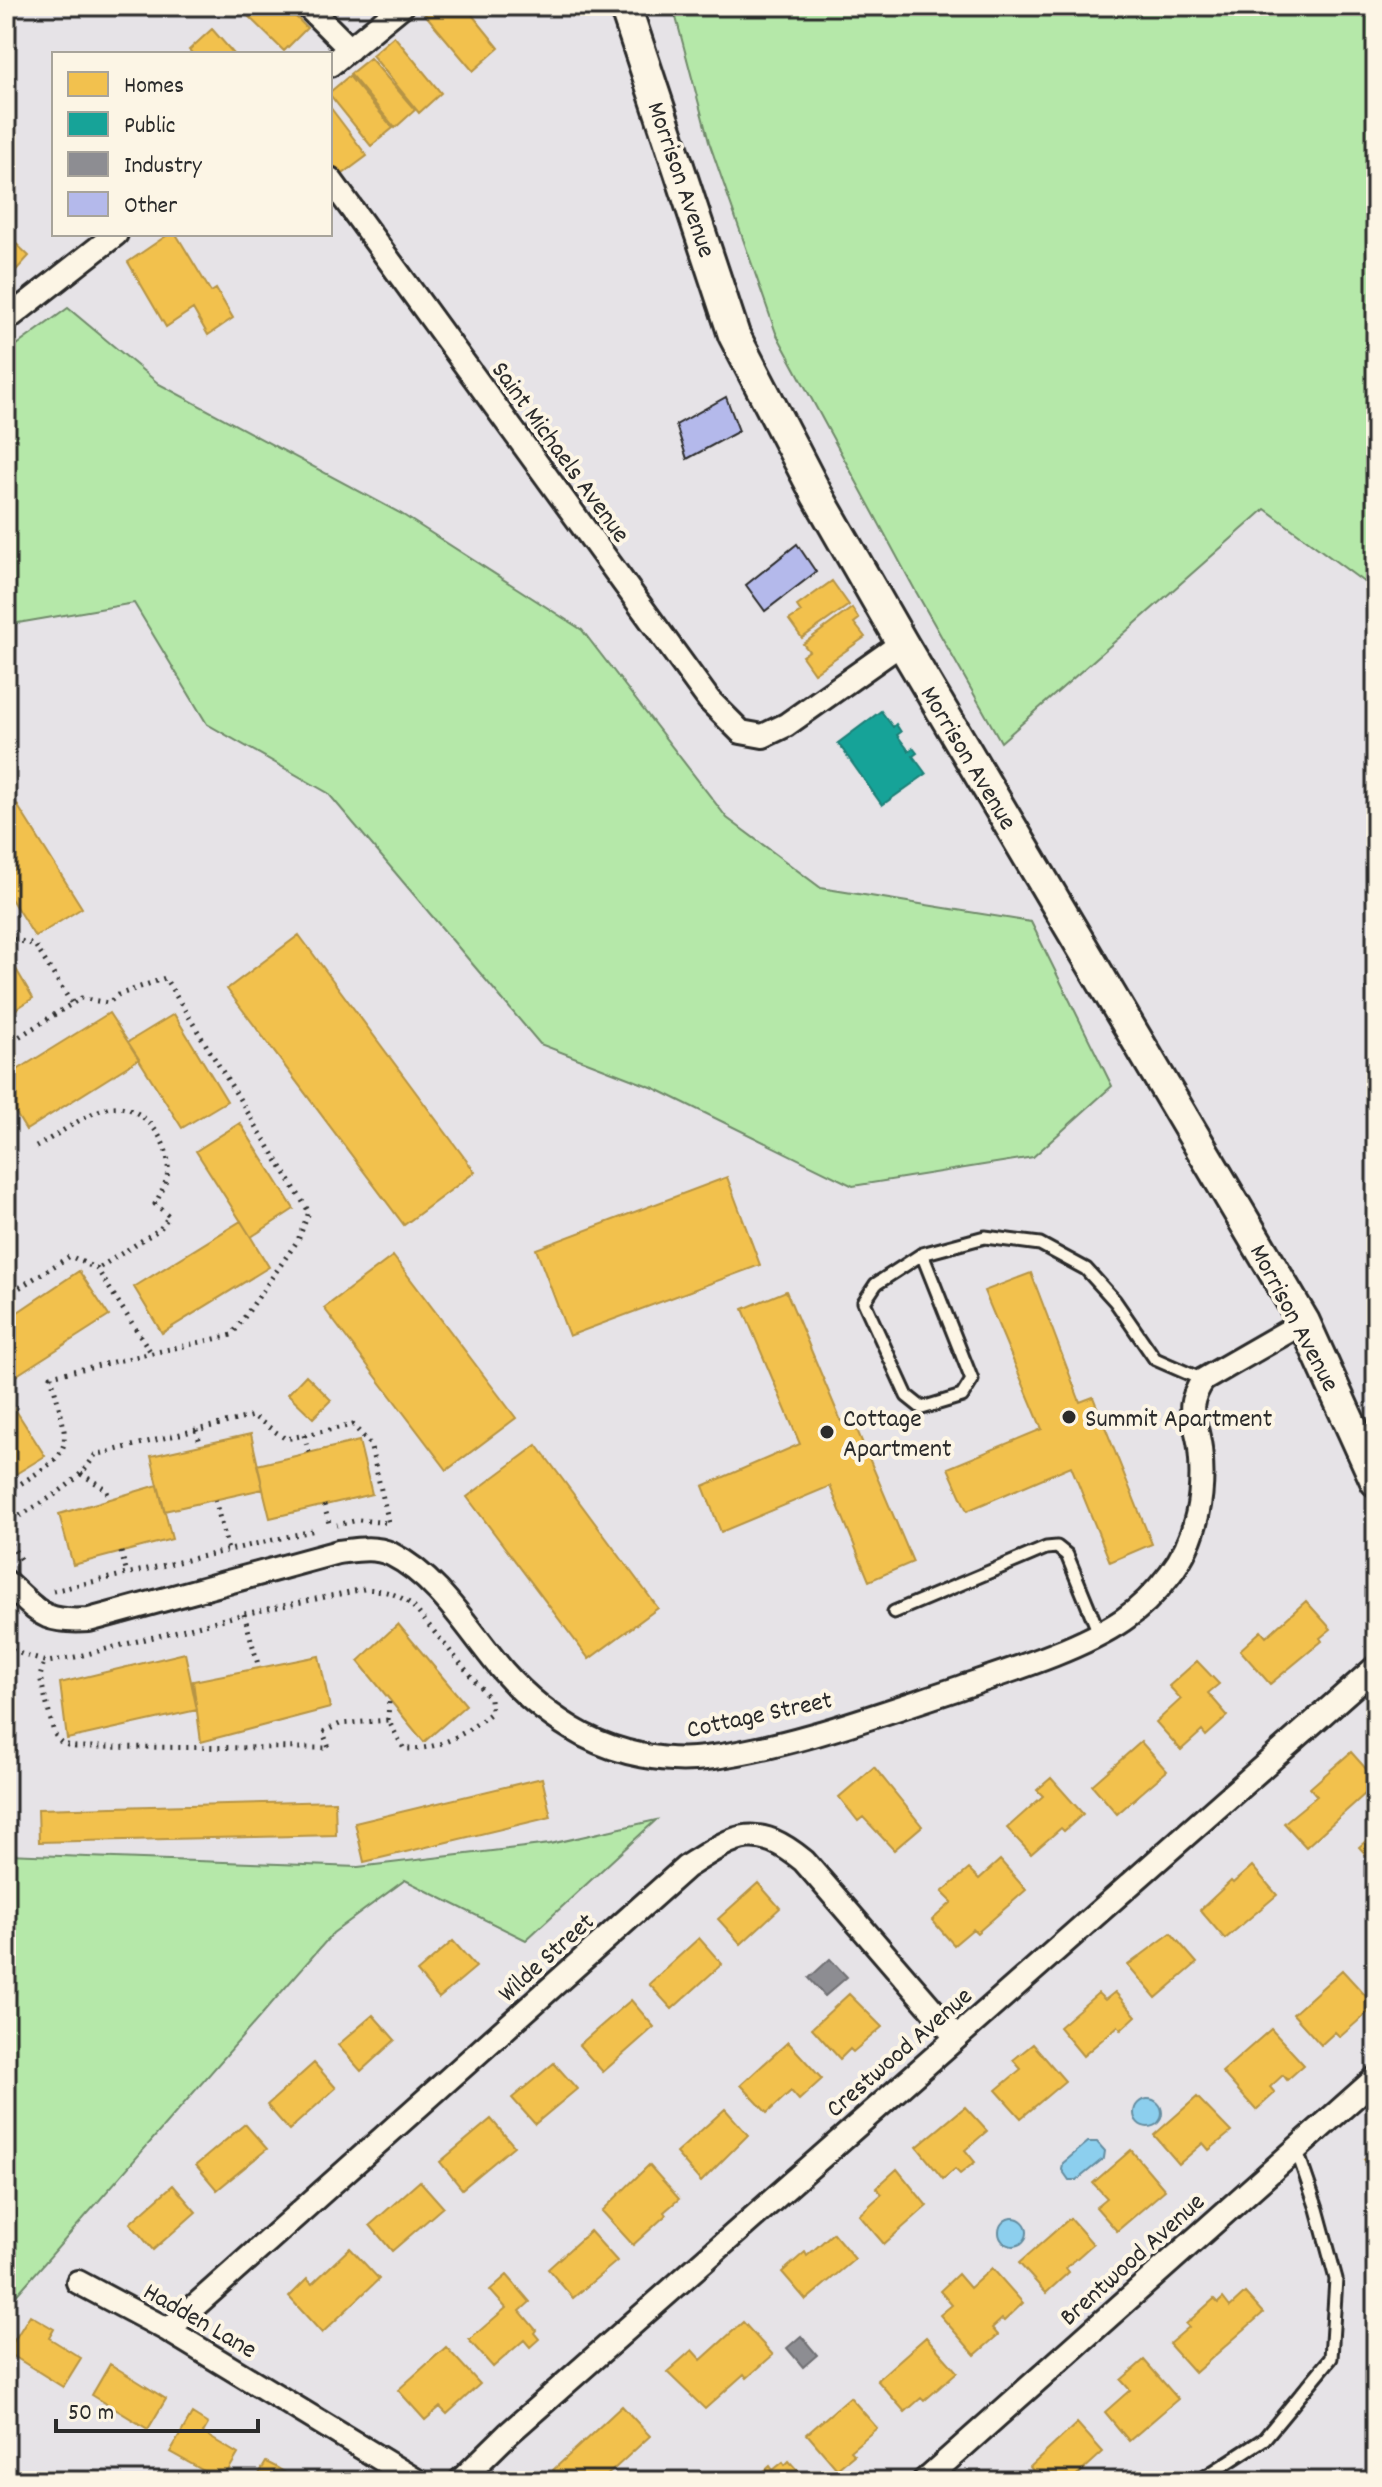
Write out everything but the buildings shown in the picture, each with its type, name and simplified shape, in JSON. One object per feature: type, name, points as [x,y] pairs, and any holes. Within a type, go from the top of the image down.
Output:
[{"type":"street","points":[[307,6],[350,49]]},
{"type":"street","points":[[332,63],[402,6]]},
{"type":"street","name":"Morrison Avenue","points":[[625,6],[734,335],[817,495],[902,643],[1304,1322],[1376,1481]]},
{"type":"street","name":"Saint Michaels Avenue","points":[[332,182],[709,700],[741,732],[763,736],[786,725],[902,643]]},
{"type":"street","points":[[6,320],[113,236]]},
{"type":"street","points":[[1203,1380],[1304,1322]]},
{"type":"street","name":"Cottage Street","points":[[6,1582],[47,1618],[89,1620],[338,1552],[372,1548],[390,1553],[435,1586],[506,1674],[543,1708],[582,1734],[619,1750],[660,1759],[704,1758],[766,1746],[880,1714],[1011,1670],[1124,1620],[1153,1595],[1172,1572],[1187,1547],[1199,1512],[1202,1480],[1200,1446],[1191,1407],[1193,1395],[1203,1380]]},
{"type":"street","name":"Crestwood Avenue","points":[[460,2481],[500,2440],[1376,1667]]},
{"type":"street","name":"Wilde Street","points":[[168,2330],[686,1867],[731,1839],[764,1836],[782,1843],[804,1861],[956,2037]]},
{"type":"street","name":"Brentwood Avenue","points":[[924,2481],[1376,2078]]},
{"type":"street","name":"Hadden Lane","points":[[78,2282],[168,2330],[417,2481]]},
{"type":"lane","points":[[922,1254],[972,1380],[962,1396],[922,1408],[907,1396],[864,1302],[876,1284],[922,1254],[985,1237],[1040,1244],[1086,1269],[1115,1301],[1155,1359],[1203,1380]]},
{"type":"lane","points":[[894,1612],[1046,1548],[1057,1547],[1067,1555],[1099,1633]]},
{"type":"lane","points":[[1199,2481],[1264,2439],[1331,2358],[1336,2279],[1296,2148]]},
{"type":"path","points":[[6,937],[35,945],[72,1004]]},
{"type":"path","points":[[6,1045],[81,998],[108,1003],[118,995],[165,978],[309,1212],[298,1240],[232,1335],[51,1376],[66,1434],[65,1447],[53,1462],[6,1493]]},
{"type":"path","points":[[36,1147],[104,1108],[118,1107],[133,1111],[162,1139],[169,1165],[167,1181],[155,1204],[169,1216],[160,1229],[97,1269]]},
{"type":"path","points":[[6,1296],[70,1256],[97,1269],[152,1354]]},
{"type":"path","points":[[6,1524],[67,1487],[95,1455],[253,1416],[286,1439],[353,1425],[370,1444],[389,1523],[358,1520],[43,1593]]},
{"type":"path","points":[[196,1430],[201,1445]]},
{"type":"path","points":[[304,1435],[309,1453]]},
{"type":"path","points":[[81,1474],[106,1489],[110,1499]]},
{"type":"path","points":[[215,1500],[228,1550]]},
{"type":"path","points":[[324,1505],[330,1527]]},
{"type":"path","points":[[121,1552],[127,1574]]},
{"type":"path","points":[[6,1645],[44,1661],[75,1657],[244,1614],[364,1589],[398,1594],[412,1605],[490,1699],[491,1713],[457,1739],[404,1749],[388,1720],[389,1699]]},
{"type":"path","points":[[244,1614],[259,1668]]},
{"type":"path","points":[[44,1661],[40,1677],[54,1733],[66,1746],[329,1748],[323,1732],[340,1724],[388,1720]]},
{"type":"green space","points":[[673,6],[1376,6],[1376,591],[1265,509],[1001,742],[776,333],[709,142]]},
{"type":"green space","points":[[68,308],[159,384],[400,513],[582,630],[727,818],[821,888],[1031,922],[1112,1086],[1033,1157],[853,1186],[654,1088],[540,1044],[328,793],[207,724],[134,603],[6,625],[6,353]]},
{"type":"green space","points":[[656,1820],[526,1940],[405,1880],[333,1933],[6,2307],[6,1854],[358,1867],[550,1844]]},
{"type":"water","points":[[1148,2099],[1158,2103],[1162,2113],[1158,2123],[1148,2127],[1138,2123],[1134,2113],[1138,2103]]},
{"type":"water","points":[[1088,2142],[1097,2142],[1105,2151],[1104,2158],[1077,2180],[1069,2180],[1062,2170],[1063,2163]]},
{"type":"water","points":[[1013,2218],[1023,2222],[1027,2232],[1023,2242],[1013,2246],[1003,2242],[999,2232],[1003,2222]]},
{"type":"place","name":"Summit Apartment","points":[[1069,1417]]},
{"type":"place","name":"Cottage Apartment","points":[[827,1432]]}]
